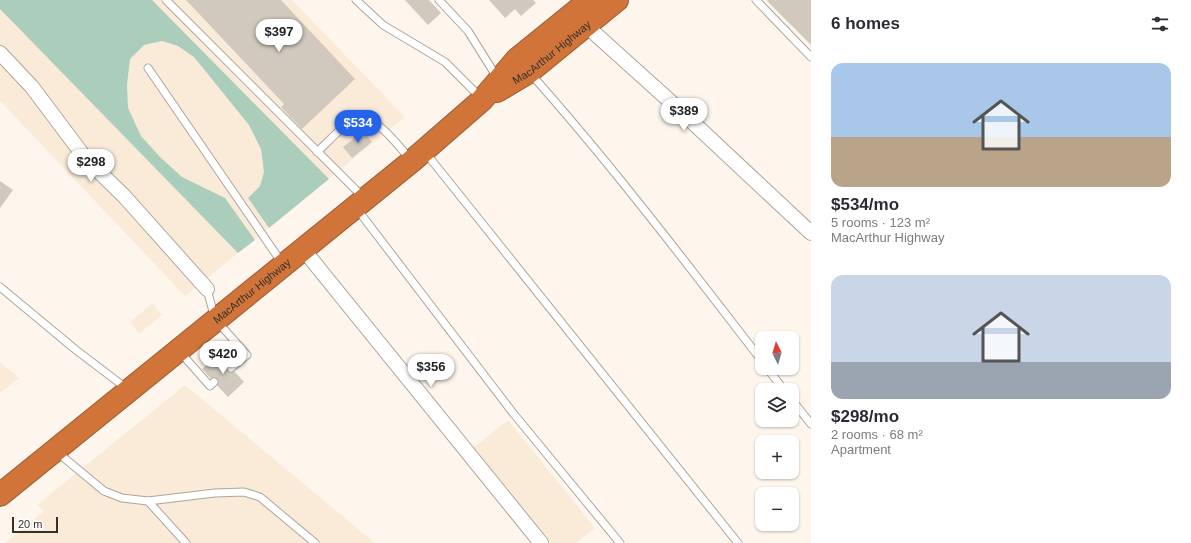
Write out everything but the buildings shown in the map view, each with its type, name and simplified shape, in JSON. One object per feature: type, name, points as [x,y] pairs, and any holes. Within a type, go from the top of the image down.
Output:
[{"type":"highway","name":"MacArthur Highway","points":[[482,100],[529,72],[579,19],[590,0]]},
{"type":"highway","name":"MacArthur Highway","points":[[0,495],[215,319],[360,204],[464,117],[482,100],[517,59],[579,19],[617,0]]},
{"type":"street","points":[[579,19],[672,103],[811,233]]},
{"type":"street","points":[[0,53],[32,87],[86,159],[124,196],[207,289]]},
{"type":"street","points":[[303,249],[540,543]]},
{"type":"lane","points":[[166,0],[317,152],[360,204],[514,413],[620,543]]},
{"type":"lane","points":[[356,0],[383,25],[445,62],[482,100]]},
{"type":"lane","points":[[439,0],[468,31],[499,80]]},
{"type":"lane","points":[[756,0],[811,57]]},
{"type":"lane","points":[[148,68],[283,265]]},
{"type":"lane","points":[[529,72],[604,161],[684,260],[755,352]]},
{"type":"lane","points":[[317,152],[348,124],[356,119],[367,119],[381,126],[418,155],[738,543]]},
{"type":"lane","points":[[0,287],[76,350],[129,390]]},
{"type":"lane","points":[[207,289],[215,319],[247,355],[231,368]]},
{"type":"lane","points":[[178,350],[210,386],[214,382]]},
{"type":"lane","points":[[772,375],[779,383]]},
{"type":"lane","points":[[799,409],[811,424]]},
{"type":"lane","points":[[56,450],[104,491],[122,498],[148,501],[215,493],[244,492],[260,497],[315,543]]},
{"type":"lane","points":[[148,501],[186,543]]},
{"type":"shaded area","points":[[0,0],[292,0],[405,117],[185,296],[0,101]]},
{"type":"shaded area","points":[[153,303],[162,315],[139,334],[130,322]]},
{"type":"shaded area","points":[[0,362],[19,378],[0,393]]},
{"type":"shaded area","points":[[185,385],[375,543],[5,543],[44,511],[37,505]]},
{"type":"shaded area","points":[[508,420],[595,528],[576,543],[548,543],[472,449]]},
{"type":"green space","points":[[0,0],[152,0],[329,179],[269,228],[248,198],[260,186],[264,172],[261,149],[249,125],[194,57],[178,46],[162,41],[144,45],[130,59],[127,85],[128,108],[141,136],[161,158],[182,177],[225,198],[255,240],[238,253],[0,9]]}]
